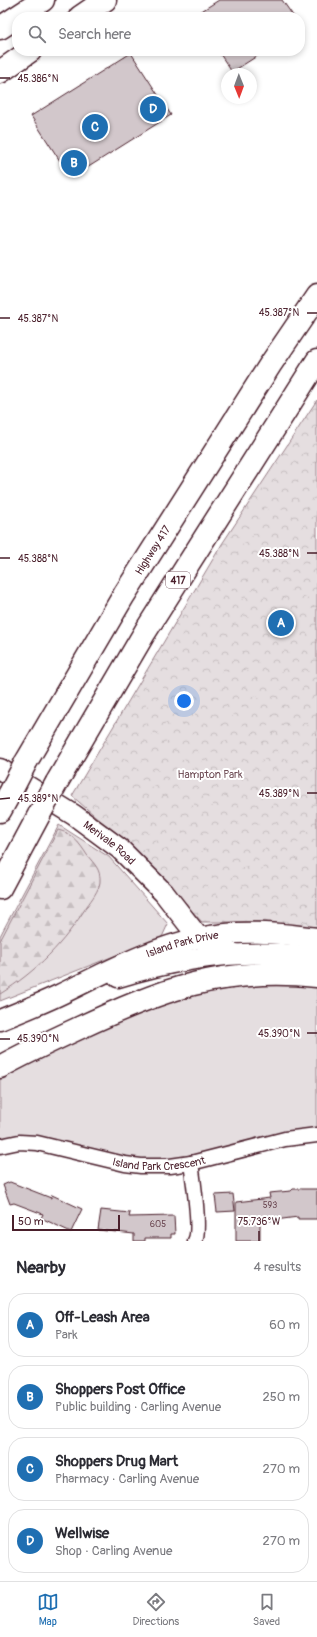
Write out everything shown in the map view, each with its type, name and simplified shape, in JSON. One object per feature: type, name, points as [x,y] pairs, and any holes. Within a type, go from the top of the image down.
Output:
[{"type":"main road","points":[[25,12],[43,0]]},
{"type":"main road","points":[[87,12],[105,0]]},
{"type":"main road","points":[[0,28],[12,20]]},
{"type":"main road","points":[[0,72],[23,56]]},
{"type":"main road","name":"Highway 417","points":[[5,802],[26,762],[124,595],[270,364],[317,296]]},
{"type":"main road","name":"417","points":[[0,888],[57,782],[145,632],[311,374],[317,361]]},
{"type":"main road","name":"Merivale Road","points":[[0,769],[74,815],[120,849],[164,893],[199,938]]},
{"type":"main road","name":"Island Park Drive","points":[[0,1020],[57,996],[142,955],[199,938],[234,933],[258,932],[317,938]]},
{"type":"main road","points":[[199,938],[214,947],[235,954]]},
{"type":"main road","name":"Island Park Drive","points":[[57,996],[145,969],[190,960],[235,954],[278,954],[317,957]]},
{"type":"main road","points":[[0,1067],[20,1056],[127,1006],[184,986],[217,978],[245,974],[317,976]]},
{"type":"street","name":"Island Park Crescent","points":[[0,1146],[24,1142],[47,1144],[111,1162],[141,1166],[170,1166],[191,1163],[285,1139],[317,1135]]},
{"type":"street","points":[[191,1163],[197,1224],[197,1239],[195,1241]]},
{"type":"green space","name":"Hampton Park","points":[[317,400],[317,928],[260,922],[202,922],[125,839],[72,796],[222,544]]},
{"type":"green space","points":[[59,825],[109,857],[168,924],[162,937],[0,1001],[0,936]]},
{"type":"green space","points":[[58,830],[71,836],[94,864],[100,877],[98,888],[69,932],[49,955],[26,976],[0,994],[0,941]]},
{"type":"green space","points":[[317,982],[317,1140],[190,1168],[27,1147],[0,1151],[0,1076],[106,1020],[202,986]]},
{"type":"building","points":[[219,0],[282,0],[290,12],[200,12]]},
{"type":"building","points":[[126,56],[133,56],[171,115],[71,178],[31,116]]},
{"type":"building","points":[[221,56],[257,56],[238,68],[229,68]]},
{"type":"building","points":[[10,1182],[51,1198],[52,1195],[82,1209],[71,1232],[41,1218],[43,1214],[14,1203],[10,1204],[3,1185]]},
{"type":"building","points":[[293,1189],[317,1189],[317,1219],[298,1219],[298,1217],[260,1222],[260,1241],[236,1241],[236,1202],[270,1198],[269,1193],[291,1191]]},
{"type":"building","points":[[233,1194],[235,1211],[217,1212],[215,1195]]},
{"type":"building","points":[[101,1210],[130,1213],[129,1217],[174,1216],[175,1234],[171,1234],[171,1238],[145,1238],[145,1241],[134,1241],[134,1234],[98,1230]]},
{"type":"place","name":"Wellwise","points":[[153,109]]},
{"type":"place","name":"Shoppers Drug Mart","points":[[95,127]]},
{"type":"place","name":"Shoppers Post Office","points":[[74,163]]},
{"type":"place","name":"Off-Leash Area","points":[[281,623]]}]
